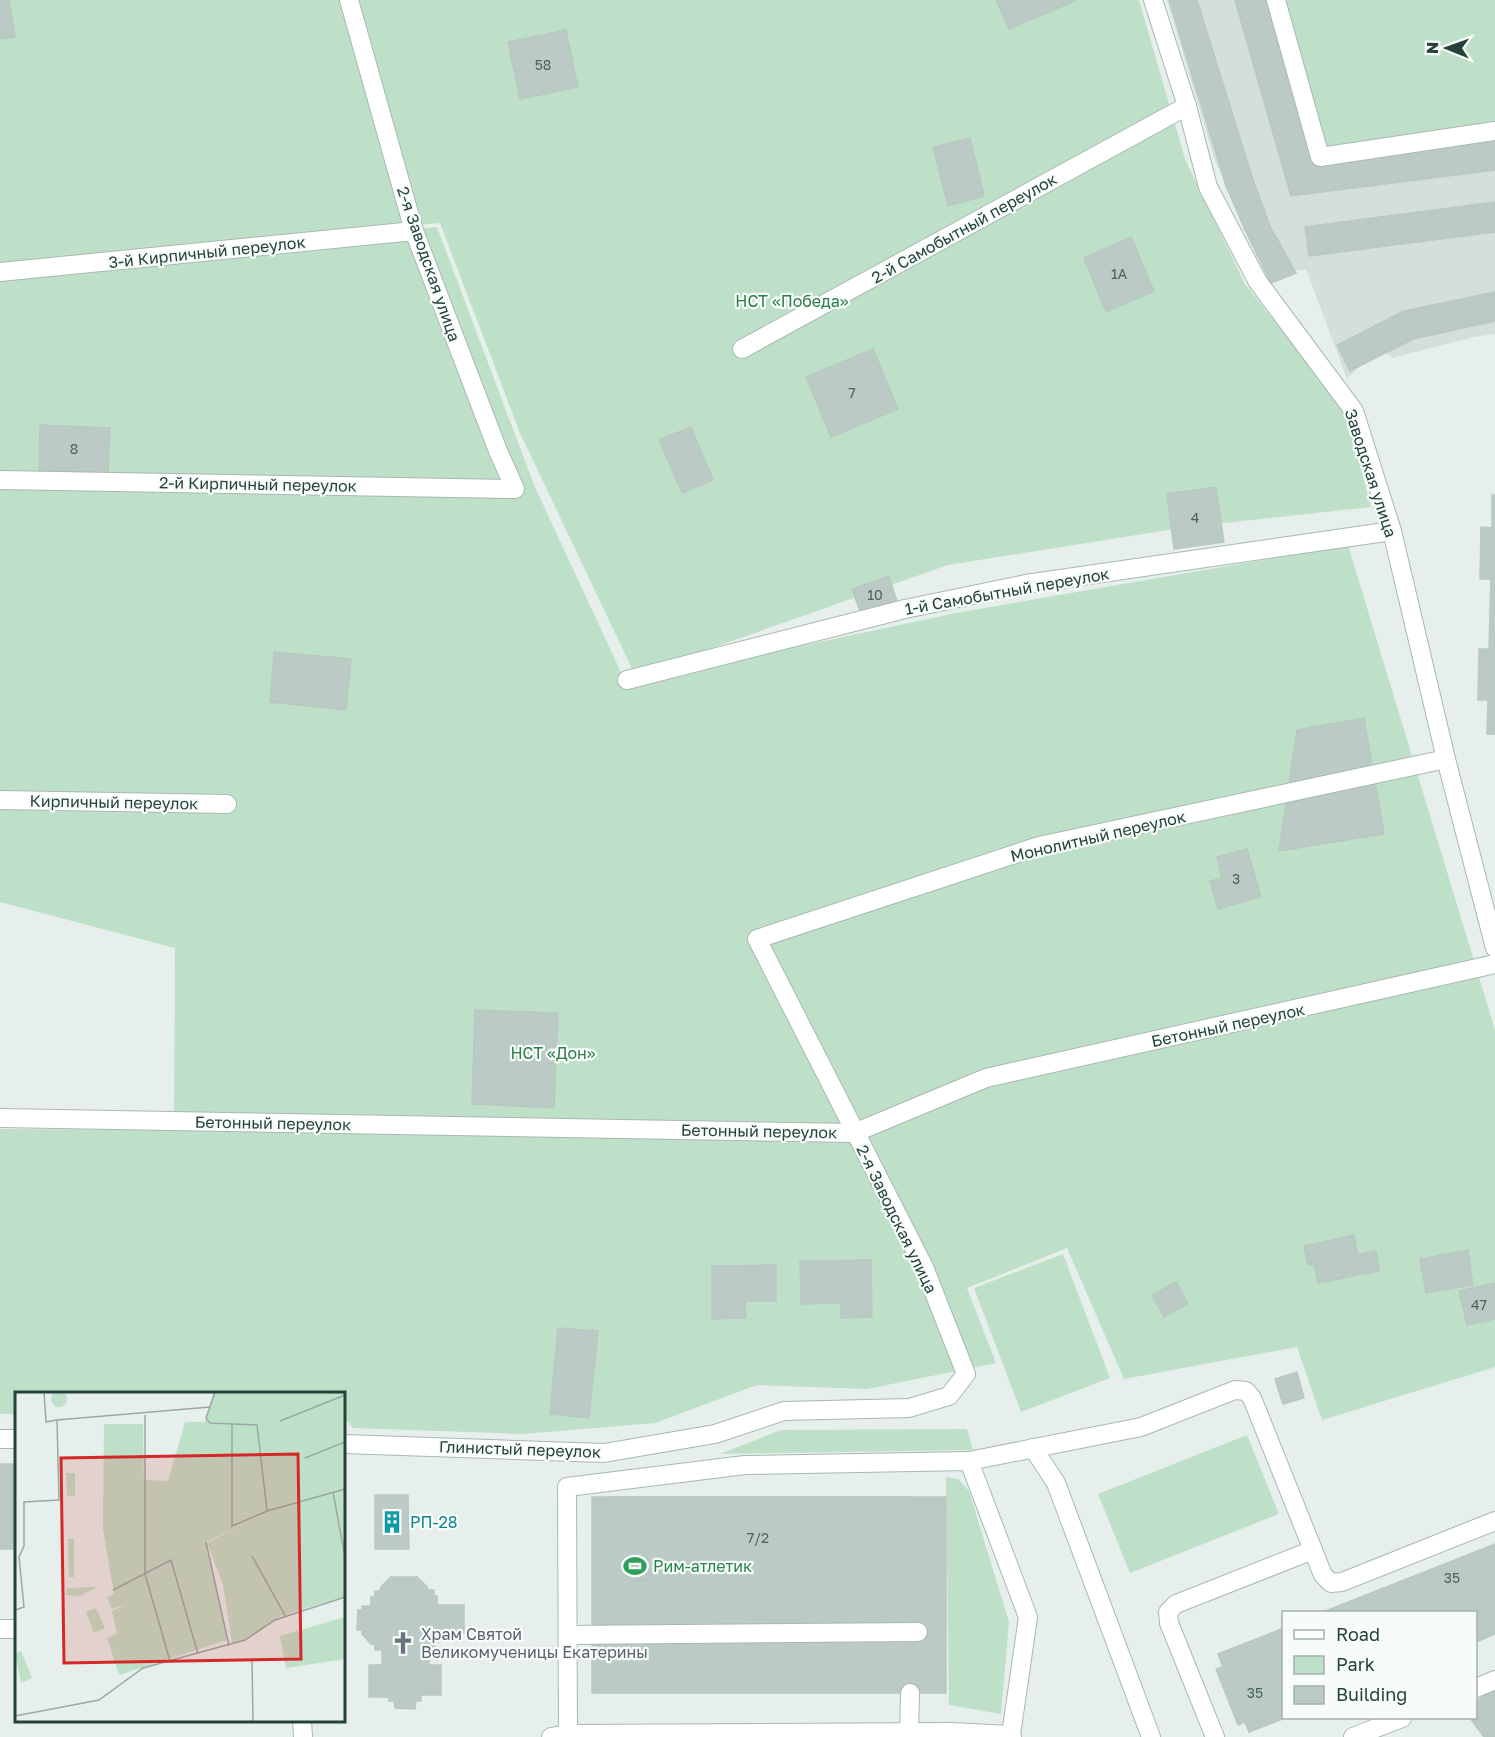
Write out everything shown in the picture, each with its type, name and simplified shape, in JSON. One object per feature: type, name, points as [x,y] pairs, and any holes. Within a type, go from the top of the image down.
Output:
[{"type":"street","name":"2-я Заводская улица","points":[[349,0],[414,231],[498,451],[515,489]]},
{"type":"street","name":"Заводская улица","points":[[1153,0],[1187,106],[1208,187],[1258,282],[1354,411],[1392,531],[1446,759],[1495,948]]},
{"type":"street","points":[[1276,0],[1320,157],[1495,131]]},
{"type":"street","name":"2-й Самобытный переулок","points":[[742,350],[1187,106]]},
{"type":"street","name":"3-й Кирпичный переулок","points":[[0,272],[414,231]]},
{"type":"street","name":"2-й Кирпичный переулок","points":[[0,480],[515,489]]},
{"type":"street","name":"1-й Самобытный переулок","points":[[627,680],[905,609],[1026,584],[1392,531]]},
{"type":"street","name":"Монолитный переулок","points":[[757,939],[1039,846],[1446,759]]},
{"type":"street","name":"Кирпичный переулок","points":[[0,800],[227,804]]},
{"type":"street","name":"2-я Заводская улица","points":[[757,939],[924,1268],[966,1374]]},
{"type":"street","name":"Бетонный переулок","points":[[0,1118],[854,1133],[986,1078],[1495,964]]},
{"type":"street","name":"Глинистый переулок","points":[[345,1444],[604,1453],[715,1434],[784,1412],[909,1408],[949,1396],[966,1374]]},
{"type":"street","points":[[969,1461],[1028,1617],[1011,1736],[951,1732],[560,1736],[569,1635],[567,1487],[745,1465],[969,1461],[1141,1427],[1235,1390],[1246,1391],[1252,1398],[1312,1550],[1323,1575],[1331,1583],[1342,1582],[1495,1521]]},
{"type":"street","points":[[1033,1448],[1056,1483],[1151,1737]]},
{"type":"street","points":[[1215,1737],[1169,1623],[1168,1612],[1176,1604],[1312,1550]]},
{"type":"street","points":[[569,1635],[918,1632]]},
{"type":"street","points":[[1477,1688],[1495,1680]]},
{"type":"street","points":[[909,1732],[910,1693]]},
{"type":"street","points":[[1353,1737],[1399,1719]]},
{"type":"street","points":[[302,1722],[303,1737]]},
{"type":"shaded area","points":[[1167,0],[1283,0],[1495,124],[1495,334],[1474,337],[1392,358],[1379,347],[1347,379],[1306,269],[1271,274],[1215,161]]},
{"type":"green space","name":"НСТ «Победа»","points":[[0,0],[1139,0],[1185,159],[1245,284],[1346,412],[1371,507],[1187,527],[948,565],[635,675],[520,433],[440,223],[0,263]]},
{"type":"green space","points":[[1283,0],[1495,0],[1495,124],[1324,151]]},
{"type":"green space","name":"НСТ «Дон»","points":[[437,227],[534,485],[626,683],[956,613],[1348,545],[1495,1030],[1495,1367],[1322,1420],[1297,1347],[1124,1379],[1067,1248],[967,1288],[996,1363],[867,1389],[757,1385],[655,1423],[523,1434],[353,1428],[345,1418],[345,1392],[15,1392],[15,1414],[0,1414],[0,1129],[174,1130],[175,948],[0,902],[0,266]]},
{"type":"green space","points":[[1063,1254],[1110,1378],[1021,1412],[974,1288]]},
{"type":"green space","points":[[967,1429],[973,1450],[720,1454],[781,1430]]},
{"type":"green space","points":[[1247,1435],[1279,1514],[1130,1573],[1098,1494]]},
{"type":"green space","points":[[946,1477],[958,1479],[969,1491],[1009,1622],[1001,1714],[949,1705]]},
{"type":"building","points":[[0,0],[9,0],[15,37],[0,39]]},
{"type":"building","points":[[996,0],[1074,0],[1075,1],[1009,29]]},
{"type":"building","points":[[1169,0],[1197,0],[1252,177],[1270,226],[1296,273],[1271,283],[1246,232],[1226,186]]},
{"type":"building","points":[[1235,0],[1268,0],[1313,162],[1495,138],[1495,170],[1291,196]]},
{"type":"building","points":[[566,30],[578,87],[520,99],[508,42]]},
{"type":"building","points":[[970,138],[984,196],[948,206],[933,147]]},
{"type":"building","points":[[1495,202],[1495,232],[1309,256],[1305,227]]},
{"type":"building","points":[[1131,237],[1154,291],[1106,312],[1084,258]]},
{"type":"building","points":[[1495,292],[1495,321],[1413,339],[1350,371],[1337,345],[1404,311]]},
{"type":"building","points":[[873,349],[898,409],[831,437],[806,377]]},
{"type":"building","points":[[40,425],[110,428],[108,473],[39,471]]},
{"type":"building","points":[[691,427],[713,480],[682,493],[659,440]]},
{"type":"building","points":[[1216,487],[1224,542],[1174,549],[1167,494]]},
{"type":"building","points":[[1492,495],[1495,495],[1495,734],[1487,734],[1488,700],[1478,700],[1479,649],[1489,649],[1491,579],[1480,579],[1481,527],[1492,528]]},
{"type":"building","points":[[889,576],[897,602],[861,614],[852,589]]},
{"type":"building","points":[[274,652],[351,659],[346,710],[270,702]]},
{"type":"building","points":[[1364,718],[1384,834],[1279,851],[1297,730]]},
{"type":"building","points":[[1247,849],[1261,897],[1218,909],[1210,881],[1222,878],[1217,857]]},
{"type":"building","points":[[475,1010],[558,1013],[554,1108],[472,1104]]},
{"type":"building","points":[[1354,1235],[1358,1255],[1308,1265],[1304,1246]]},
{"type":"building","points":[[1468,1250],[1473,1285],[1426,1293],[1420,1259]]},
{"type":"building","points":[[1376,1251],[1379,1271],[1318,1283],[1314,1264]]},
{"type":"building","points":[[871,1260],[872,1317],[841,1318],[841,1303],[801,1304],[800,1261]]},
{"type":"building","points":[[776,1265],[776,1301],[745,1301],[746,1318],[712,1319],[712,1266]]},
{"type":"building","points":[[1176,1282],[1188,1304],[1164,1317],[1152,1295]]},
{"type":"building","points":[[1495,1283],[1495,1319],[1467,1325],[1459,1291]]},
{"type":"building","points":[[558,1328],[598,1331],[589,1418],[550,1414]]},
{"type":"building","points":[[1297,1372],[1304,1398],[1283,1404],[1275,1379]]},
{"type":"building","points":[[0,1464],[15,1464],[15,1549],[0,1549]]},
{"type":"building","name":"РП-28","points":[[375,1495],[408,1495],[409,1549],[375,1549]]},
{"type":"building","points":[[592,1497],[946,1497],[946,1693],[592,1693]]},
{"type":"building","points":[[608,1497],[908,1497],[908,1578],[849,1578],[849,1586],[806,1587],[806,1579],[699,1579],[699,1588],[656,1588],[656,1580],[608,1580]]},
{"type":"building","points":[[1495,1544],[1495,1634],[1477,1642],[1477,1611],[1326,1611]]},
{"type":"building","name":"Храм Святой Великомученицы Екатерины","points":[[391,1577],[417,1577],[428,1590],[434,1590],[437,1605],[464,1605],[464,1633],[447,1633],[439,1642],[435,1642],[435,1648],[429,1649],[429,1665],[441,1665],[441,1695],[421,1695],[421,1701],[416,1701],[415,1709],[395,1708],[394,1701],[389,1701],[389,1697],[369,1697],[369,1665],[382,1665],[382,1650],[375,1650],[375,1644],[371,1644],[362,1634],[362,1630],[357,1630],[358,1610],[362,1610],[362,1606],[371,1606],[371,1597],[375,1597],[375,1591],[380,1591]]},
{"type":"building","points":[[1282,1629],[1282,1719],[1249,1732],[1245,1722],[1238,1725],[1216,1669],[1223,1667],[1218,1654]]},
{"type":"building","points":[[1495,1688],[1495,1737],[1484,1737],[1471,1719],[1477,1719],[1477,1701]]},
{"type":"place","name":"РП-28","points":[[392,1522]]},
{"type":"place","name":"Рим-атлетик","points":[[635,1566]]},
{"type":"place","name":"Храм Святой Великомученицы Екатерины","points":[[403,1643]]}]
